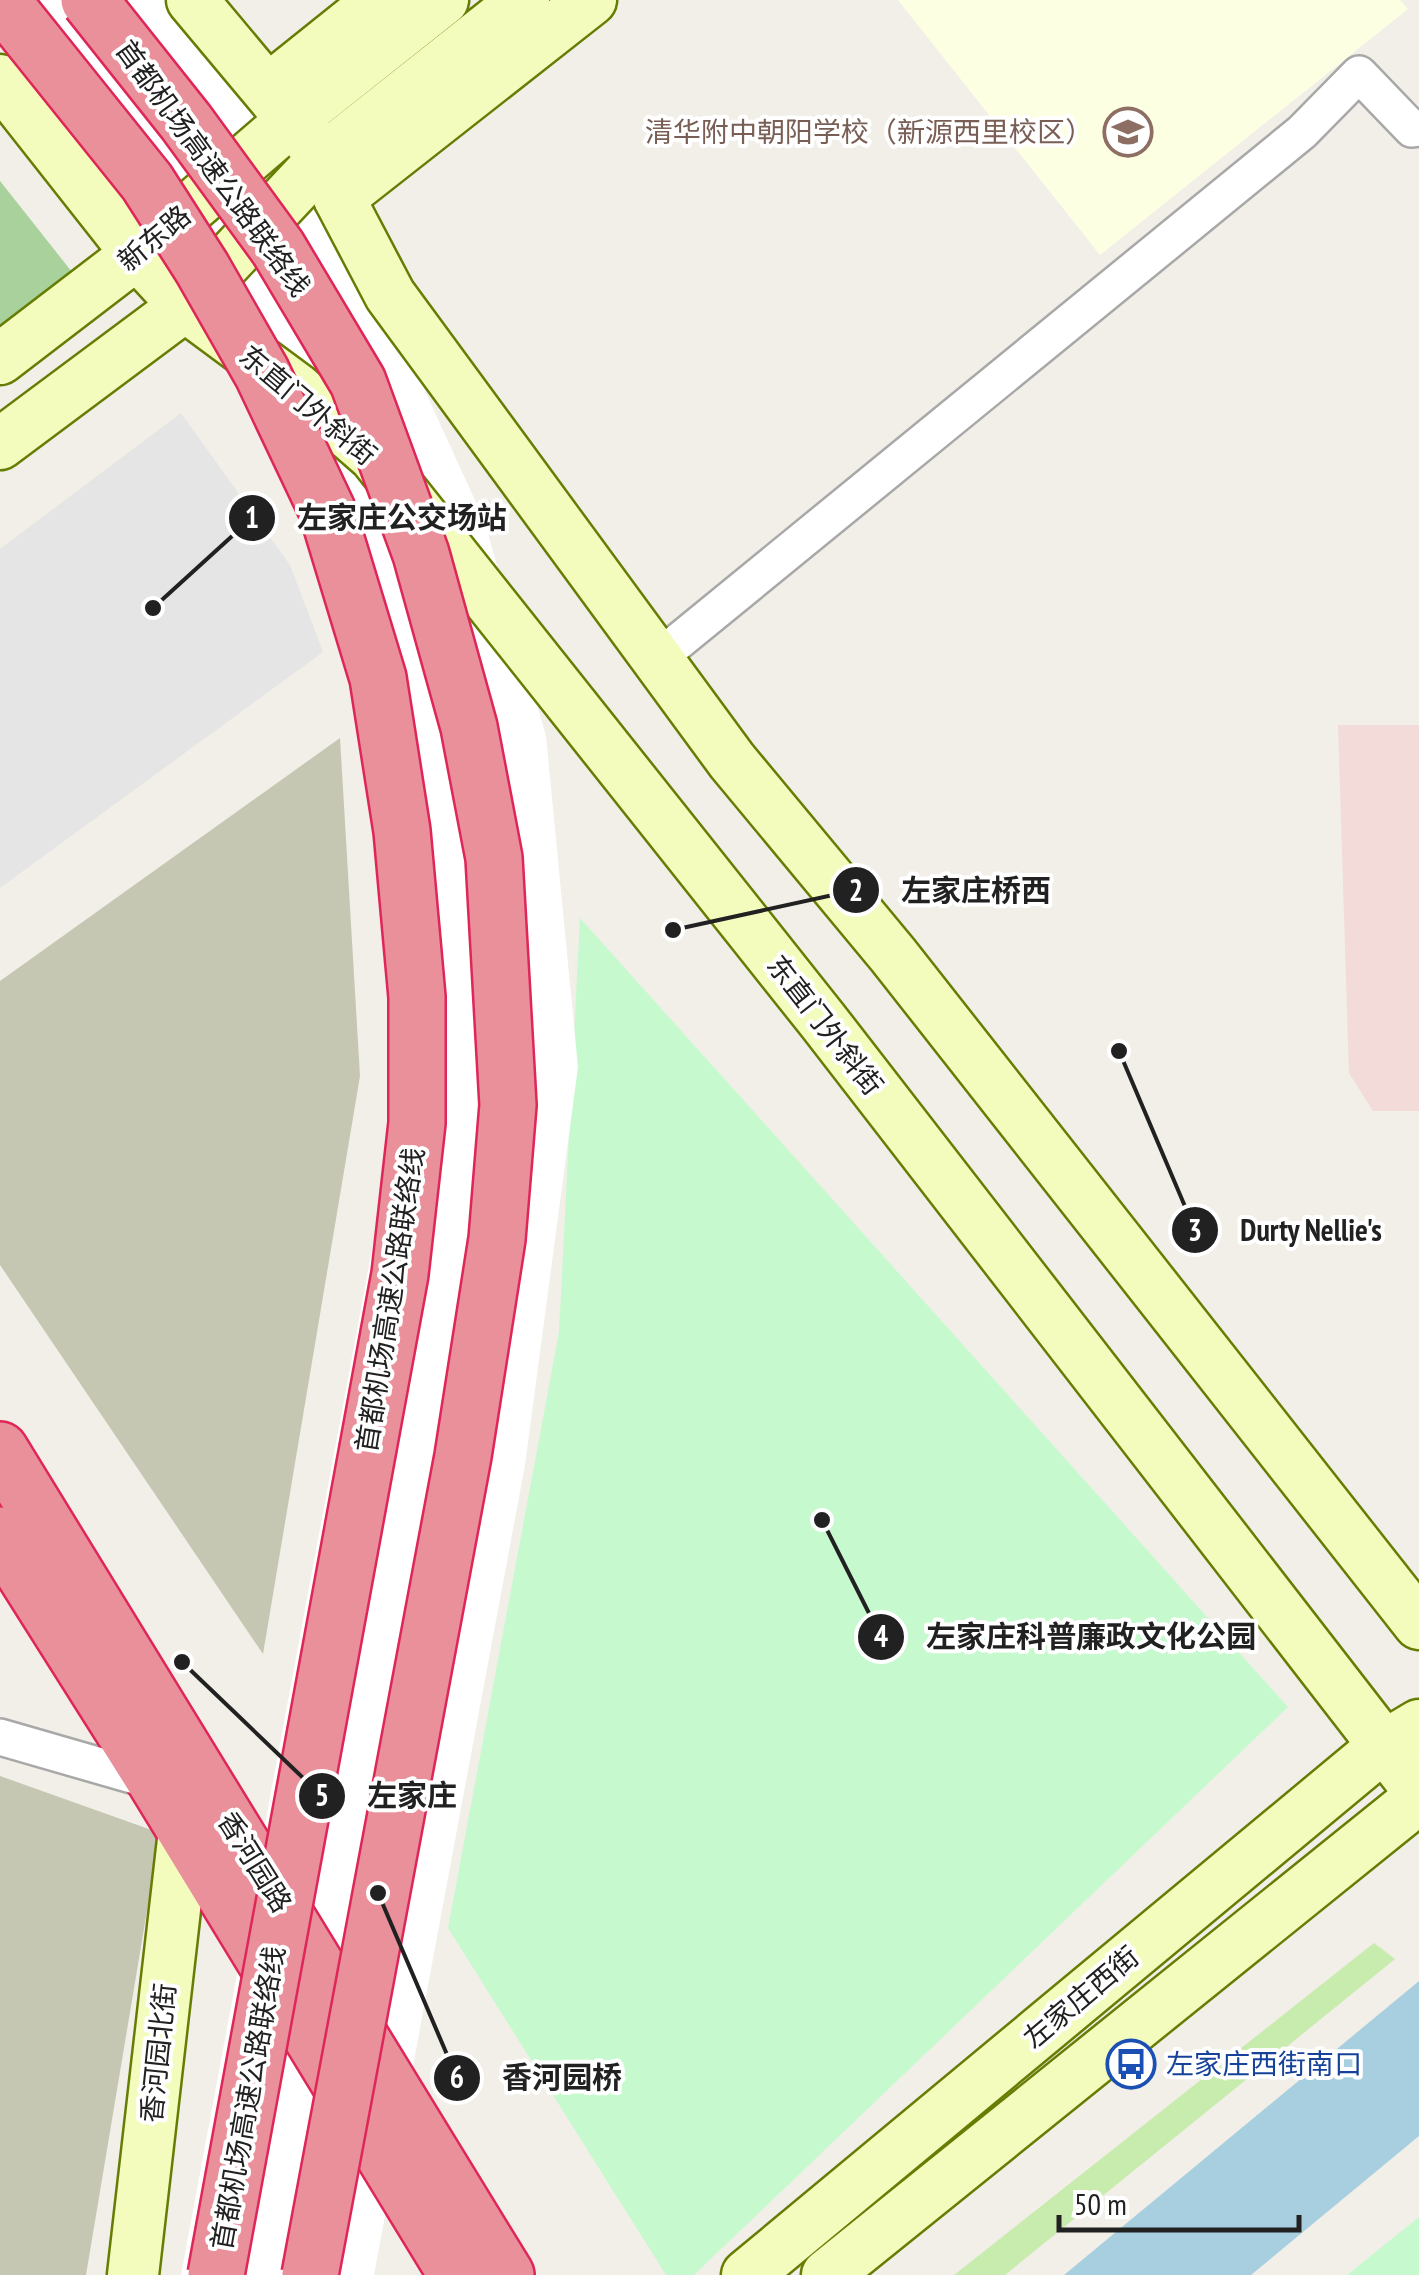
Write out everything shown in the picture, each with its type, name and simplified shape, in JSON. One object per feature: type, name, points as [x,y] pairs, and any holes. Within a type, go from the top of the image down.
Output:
[{"type":"highway","name":"首都机场高速公路联络线","points":[[1,0],[147,182],[262,373],[327,510],[378,678],[402,830],[417,997],[417,1123],[400,1274],[216,2275]]},
{"type":"highway","name":"首都机场高速公路联络线","points":[[88,0],[186,122],[278,248],[358,382],[422,554],[469,727],[494,858],[508,1105],[498,1239],[459,1476],[310,2275]]},
{"type":"highway","name":"香河园路","points":[[0,1450],[506,2275]]},
{"type":"highway","name":"香河园路","points":[[0,1535],[457,2275]]},
{"type":"main road","points":[[192,0],[281,104],[331,178],[390,295],[732,761],[893,955],[1419,1624]]},
{"type":"main road","points":[[281,104],[380,0]]},
{"type":"main road","name":"新东路","points":[[0,358],[136,254],[281,104],[443,0]]},
{"type":"main road","points":[[0,444],[185,306],[524,0]]},
{"type":"main road","points":[[331,178],[591,0]]},
{"type":"main road","name":"东直门外斜街","points":[[0,80],[136,254],[185,306],[296,388],[374,456],[812,1007],[1402,1735],[1419,1794]]},
{"type":"main road","name":"左家庄西街","points":[[747,2275],[1402,1735]]},
{"type":"main road","name":"左家庄西街","points":[[827,2275],[1419,1794]]},
{"type":"main road","name":"香河园北街","points":[[134,2275],[184,1831]]},
{"type":"street","points":[[657,658],[1302,132],[1359,74],[1412,129],[1419,128]]},
{"type":"street","points":[[0,1737],[156,1782]]},
{"type":"shaded area","name":"清华附中朝阳学校（新源西里校区）","points":[[898,0],[1400,0],[1408,9],[1100,255]]},
{"type":"shaded area","points":[[181,413],[290,565],[323,652],[0,888],[0,549]]},
{"type":"shaded area","points":[[1338,725],[1419,725],[1419,1111],[1373,1111],[1349,1073]]},
{"type":"shaded area","points":[[340,738],[360,1076],[263,1654],[0,1265],[0,981]]},
{"type":"shaded area","points":[[0,1776],[160,1833],[86,2275],[0,2275]]},
{"type":"green space","points":[[0,181],[72,272],[0,325]]},
{"type":"green space","points":[[580,918],[1288,1707],[694,2275],[666,2275],[448,1928],[559,1332]]},
{"type":"green space","points":[[1374,1943],[1395,1959],[1005,2275],[954,2275]]},
{"type":"green space","points":[[1419,2217],[1419,2275],[1347,2275]]},
{"type":"water","points":[[1419,1981],[1419,2136],[1251,2275],[1064,2275]]},
{"type":"pier","points":[[0,0],[171,0],[291,150],[353,248],[421,382],[484,520],[546,736],[578,1067],[525,1465],[374,2275],[181,2275],[387,1169],[395,902],[357,665],[270,423]]},
{"type":"place","name":"清华附中朝阳学校（新源西里校区）","points":[[1128,132]]},
{"type":"place","name":"左家庄公交场站","points":[[153,608]]},
{"type":"place","name":"左家庄桥西","points":[[673,930]]},
{"type":"place","name":"Durty Nellie's","points":[[1119,1051]]},
{"type":"place","name":"左家庄科普廉政文化公园","points":[[822,1520]]},
{"type":"place","name":"左家庄","points":[[182,1662]]},
{"type":"place","name":"香河园桥","points":[[378,1893]]},
{"type":"place","name":"左家庄西街南口","points":[[1131,2064]]}]
